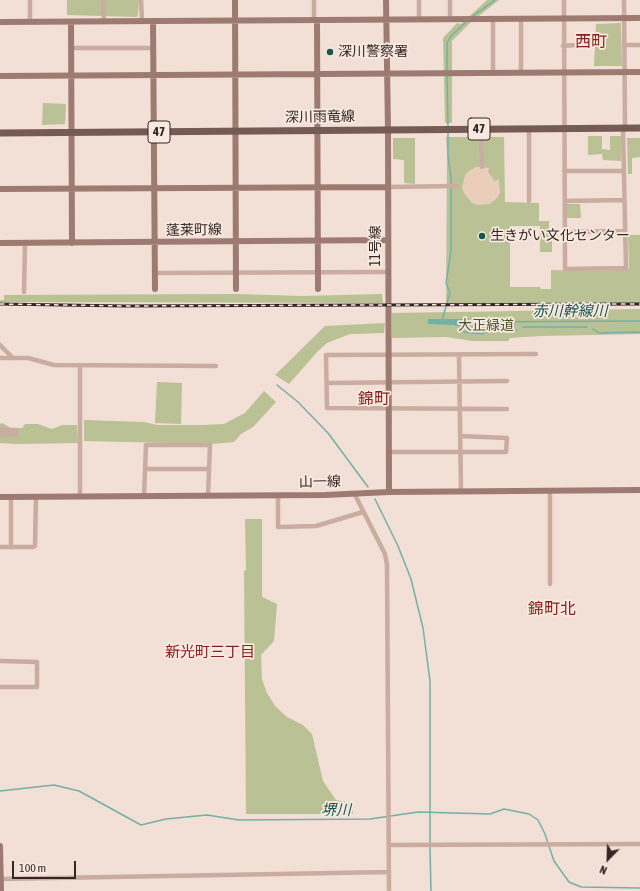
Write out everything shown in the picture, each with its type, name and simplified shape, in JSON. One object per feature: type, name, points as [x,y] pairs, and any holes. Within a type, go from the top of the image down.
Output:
[{"type":"main road","name":"深川雨竜線","points":[[0,133],[640,128]]},
{"type":"street","points":[[30,0],[30,22]]},
{"type":"street","points":[[103,0],[104,22]]},
{"type":"street","points":[[141,0],[142,21]]},
{"type":"street","points":[[234,0],[236,289]]},
{"type":"street","points":[[314,0],[317,74],[318,289]]},
{"type":"street","name":"11号線","points":[[386,0],[388,129],[389,492]]},
{"type":"street","points":[[419,0],[420,20]]},
{"type":"street","points":[[450,0],[450,19]]},
{"type":"street","points":[[564,0],[565,270],[626,268],[623,171],[624,0]]},
{"type":"street","points":[[0,22],[640,18]]},
{"type":"street","points":[[493,19],[494,73]]},
{"type":"street","points":[[521,19],[521,72]]},
{"type":"street","points":[[153,21],[155,289]]},
{"type":"street","points":[[71,22],[73,189],[72,243]]},
{"type":"street","points":[[563,46],[590,44]]},
{"type":"street","points":[[624,45],[640,45]]},
{"type":"street","points":[[72,48],[153,48]]},
{"type":"street","points":[[0,76],[640,72]]},
{"type":"street","points":[[529,129],[529,201]]},
{"type":"street","points":[[481,135],[482,167]]},
{"type":"street","points":[[564,171],[623,171]]},
{"type":"street","points":[[0,189],[457,186]]},
{"type":"street","points":[[565,201],[624,200]]},
{"type":"street","points":[[565,232],[625,231]]},
{"type":"street","name":"蓬莱町線","points":[[0,243],[388,240]]},
{"type":"street","points":[[24,292],[25,243]]},
{"type":"street","points":[[155,273],[388,272]]},
{"type":"street","points":[[0,345],[13,358]]},
{"type":"street","points":[[507,410],[327,408],[326,355],[536,354]]},
{"type":"street","points":[[459,355],[461,491]]},
{"type":"street","points":[[0,358],[35,359],[54,365],[80,366],[216,366]]},
{"type":"street","points":[[80,366],[80,496]]},
{"type":"street","points":[[326,383],[507,381]]},
{"type":"street","points":[[389,452],[506,452],[507,438],[460,436]]},
{"type":"street","points":[[144,496],[146,445],[210,445],[208,496]]},
{"type":"street","points":[[145,469],[210,469]]},
{"type":"street","name":"山一線","points":[[0,497],[208,496],[461,491],[640,490]]},
{"type":"street","points":[[550,491],[550,584]]},
{"type":"street","points":[[354,493],[385,554],[387,565],[389,891]]},
{"type":"street","points":[[278,495],[278,527],[316,526],[363,512]]},
{"type":"street","points":[[11,497],[11,547]]},
{"type":"street","points":[[0,547],[33,548],[35,546],[36,497]]},
{"type":"street","points":[[0,660],[37,662],[37,687],[0,687]]},
{"type":"street","points":[[389,845],[640,844]]},
{"type":"street","points":[[0,846],[1,891]]},
{"type":"street","points":[[1,879],[389,872]]},
{"type":"green space","points":[[67,0],[139,0],[138,13],[137,17],[67,15]]},
{"type":"green space","points":[[487,0],[499,0],[470,23],[452,41],[452,123],[445,123],[443,38],[457,23],[461,24]]},
{"type":"green space","points":[[621,23],[622,66],[594,66],[596,24]]},
{"type":"green space","points":[[43,103],[66,104],[65,124],[42,125]]},
{"type":"green space","points":[[588,136],[602,136],[602,149],[610,150],[610,136],[622,136],[621,161],[603,160],[602,154],[588,155]]},
{"type":"green space","points":[[446,137],[504,137],[505,202],[539,203],[539,221],[549,221],[549,234],[552,234],[552,252],[540,252],[540,226],[510,226],[510,287],[540,287],[541,289],[551,289],[551,270],[587,271],[629,269],[628,235],[640,235],[640,304],[446,305]]},
{"type":"green space","points":[[393,138],[415,138],[415,184],[404,183],[404,160],[393,159]]},
{"type":"green space","points":[[627,138],[640,138],[640,157],[632,158],[632,174],[628,174]]},
{"type":"green space","points":[[567,204],[580,204],[581,218],[567,218]]},
{"type":"green space","points":[[236,294],[302,296],[382,294],[383,303],[0,302],[0,300],[4,300],[4,295]]},
{"type":"green space","name":"大正緑道","points":[[640,309],[640,334],[541,336],[510,338],[508,341],[473,341],[446,337],[392,338],[392,313]]},
{"type":"green space","points":[[385,323],[384,333],[350,334],[327,343],[289,384],[275,375],[325,326]]},
{"type":"green space","points":[[157,382],[182,383],[181,424],[155,423]]},
{"type":"green space","points":[[264,391],[276,402],[253,427],[241,434],[234,442],[211,444],[84,441],[84,420],[144,422],[157,425],[224,424],[245,413]]},
{"type":"green space","points":[[2,423],[11,428],[22,428],[25,424],[38,424],[52,429],[62,425],[77,425],[78,443],[0,443],[0,424]]},
{"type":"green space","points":[[245,519],[262,519],[262,597],[277,604],[274,641],[261,655],[262,679],[267,693],[275,706],[287,717],[303,725],[312,734],[323,781],[336,800],[351,803],[353,814],[246,814]]},
{"type":"shaded area","points":[[476,167],[489,168],[488,172],[495,181],[499,179],[500,192],[498,197],[490,204],[477,205],[472,203],[462,188],[465,175]]},
{"type":"water","points":[[428,319],[469,319],[469,324],[455,326],[428,324]]},
{"type":"waterway","points":[[473,16],[495,0]]},
{"type":"waterway","points":[[447,71],[447,43],[451,36],[467,21]]},
{"type":"waterway","points":[[447,75],[448,127]]},
{"type":"waterway","points":[[442,320],[450,293],[446,283],[451,251],[451,178],[448,156],[448,131]]},
{"type":"waterway","name":"赤川幹線川","points":[[468,322],[640,321]]},
{"type":"waterway","points":[[523,327],[587,327]]},
{"type":"waterway","points":[[464,332],[482,334],[492,328],[501,328],[508,331],[516,330]]},
{"type":"waterway","points":[[593,329],[599,333],[640,332]]},
{"type":"waterway","points":[[277,385],[298,402],[328,433],[368,487]]},
{"type":"waterway","points":[[375,499],[398,546],[411,579],[423,628],[430,681],[430,843]]},
{"type":"waterway","name":"堺川","points":[[0,791],[54,785],[79,791],[141,825],[166,819],[207,815],[239,820],[370,819],[418,812],[490,814],[504,809],[529,814],[538,820],[545,834],[554,861],[569,882],[581,887],[640,888]]},
{"type":"waterway","points":[[430,847],[431,891]]},
{"type":"railway","points":[[0,304],[125,306],[640,304]]},
{"type":"place","name":"深川警察署","points":[[330,52]]},
{"type":"place","name":"生きがい文化センター","points":[[482,236]]},
{"type":"district","name":"西町","points":[[591,42]]},
{"type":"district","name":"錦町","points":[[374,399]]},
{"type":"district","name":"錦町北","points":[[552,609]]},
{"type":"district","name":"新光町三丁目","points":[[210,652]]}]
